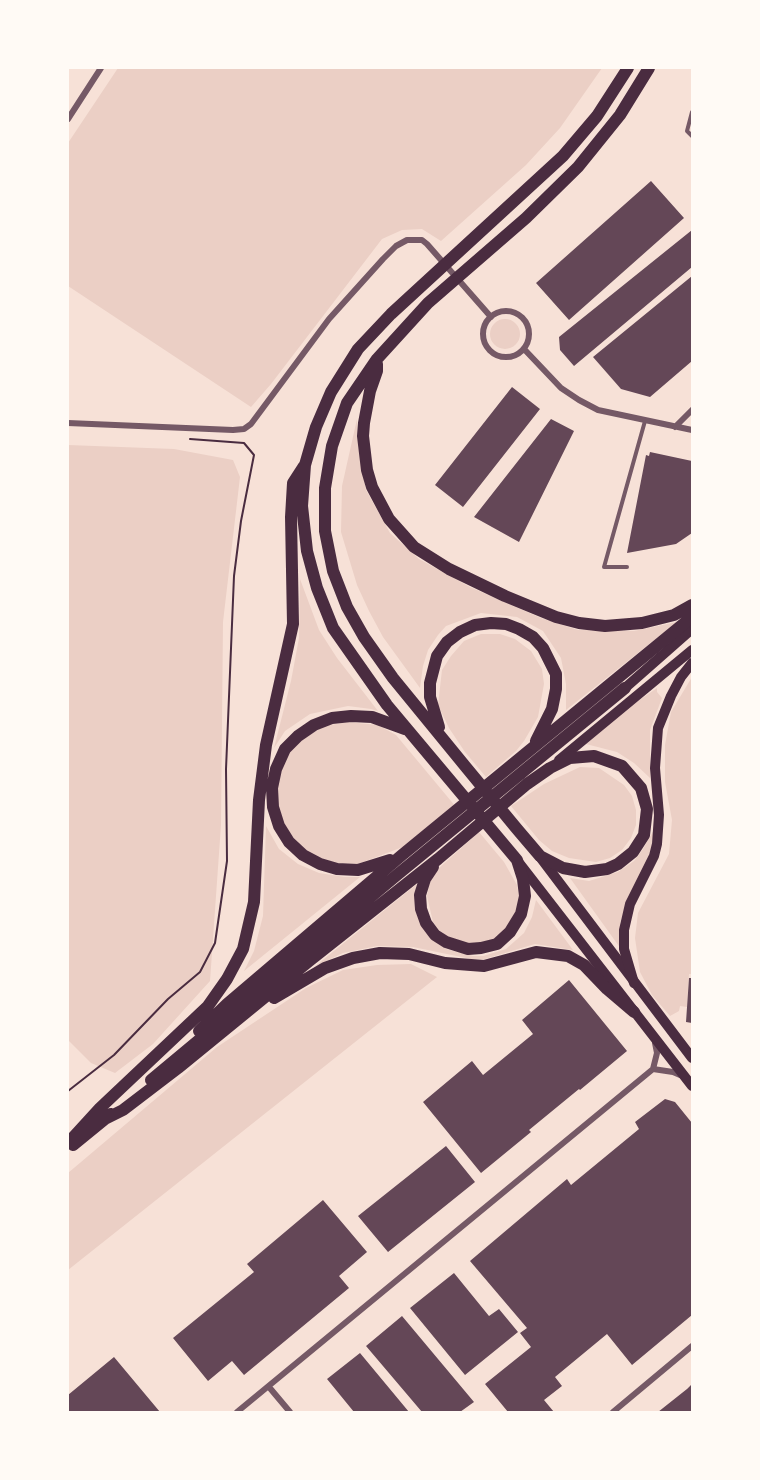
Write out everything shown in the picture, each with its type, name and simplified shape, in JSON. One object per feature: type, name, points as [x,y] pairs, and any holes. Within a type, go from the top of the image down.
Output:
[{"type":"highway","points":[[438,859],[424,879],[420,895],[421,909],[426,923],[435,935],[446,942],[468,949],[497,944],[510,932],[521,914],[525,896],[517,860],[387,705],[333,628],[317,588],[307,550],[302,506],[305,465],[316,427],[327,401],[357,348],[563,156],[597,116],[628,68]]},
{"type":"highway","points":[[105,1119],[123,1110],[235,1023],[438,859],[527,784],[550,768],[570,758],[594,756],[622,766],[641,789],[646,809],[647,823],[639,845],[618,864],[607,869],[585,873],[563,868],[540,856],[517,829],[465,766],[445,741],[393,678],[364,637],[347,607],[333,571],[325,531],[325,488],[332,446],[347,403],[377,359],[428,303],[526,218],[578,167],[620,115],[649,68]]},
{"type":"highway","points":[[377,359],[377,371],[369,391],[364,423],[367,470],[379,503],[389,519],[414,547],[449,569],[495,592],[535,609],[579,623],[605,626],[642,623],[674,615],[693,605]]},
{"type":"highway","points":[[68,1143],[100,1108],[208,1006],[227,979],[243,949],[254,902],[259,800],[266,745],[293,624],[291,517],[293,483],[305,465]]},
{"type":"highway","points":[[170,1062],[213,1016],[402,855],[693,617]]},
{"type":"highway","points":[[445,741],[434,715],[430,697],[430,683],[437,656],[447,642],[460,632],[475,625],[506,624],[533,637],[543,648],[556,674],[552,709],[533,747]]},
{"type":"highway","points":[[68,1150],[170,1062],[625,688]]},
{"type":"highway","points":[[402,855],[380,865],[358,870],[337,869],[320,864],[303,855],[289,842],[279,826],[273,807],[272,788],[276,769],[285,749],[314,725],[332,718],[372,717],[409,731]]},
{"type":"highway","points":[[235,1023],[325,968],[352,958],[380,953],[409,954],[446,963],[484,966],[536,952],[568,956],[584,965],[634,1012]]},
{"type":"main road","points":[[625,688],[693,628]]},
{"type":"main road","points":[[625,688],[693,639]]},
{"type":"main road","points":[[550,768],[693,650]]},
{"type":"main road","points":[[634,983],[624,949],[624,930],[630,904],[654,856],[657,844],[655,768],[658,728],[681,677],[693,663]]},
{"type":"main road","points":[[540,856],[693,1058]]},
{"type":"main road","points":[[517,860],[693,1086]]},
{"type":"street","points":[[68,119],[101,68]]},
{"type":"street","points":[[68,423],[244,429],[329,319],[383,259],[396,246],[407,240],[422,240],[427,244],[490,317]]},
{"type":"street","points":[[505,311],[512,312],[525,320],[530,335],[524,349],[519,354],[504,358],[490,351],[483,338],[483,330],[490,317],[505,311]]},
{"type":"street","points":[[524,349],[561,388],[598,410],[693,430]]},
{"type":"street","points":[[675,427],[693,410]]},
{"type":"street","points":[[237,1413],[653,1069],[657,1053],[652,1034]]},
{"type":"street","points":[[653,1069],[685,1076]]},
{"type":"street","points":[[613,1413],[693,1346]]},
{"type":"street","points":[[268,1387],[290,1413]]},
{"type":"lane","points":[[693,112],[687,131],[693,136]]},
{"type":"lane","points":[[627,567],[604,567],[645,421]]},
{"type":"path","points":[[68,1091],[114,1055],[168,999],[200,972],[215,943],[226,861],[226,770],[234,576],[241,521],[254,455],[244,443],[188,438]]},
{"type":"shaded area","points":[[118,68],[602,68],[560,128],[526,165],[441,241],[422,229],[402,230],[382,239],[251,407],[68,286],[68,143]]},
{"type":"shaded area","points":[[505,319],[511,320],[519,328],[519,340],[511,348],[505,349],[499,348],[491,340],[490,334],[491,328],[499,320]]},
{"type":"shaded area","points":[[357,419],[358,445],[366,490],[390,533],[419,559],[470,587],[541,618],[578,630],[634,631],[677,622],[566,710],[566,684],[561,658],[543,631],[517,617],[481,613],[446,626],[428,650],[420,688],[383,637],[369,611],[357,585],[341,532],[342,486]]},
{"type":"shaded area","points":[[68,445],[174,449],[233,460],[240,477],[223,622],[221,825],[210,981],[153,1044],[115,1073],[91,1063],[68,1040]]},
{"type":"shaded area","points":[[300,579],[319,630],[337,658],[378,711],[348,706],[310,714],[285,731],[274,748],[299,638]]},
{"type":"shaded area","points":[[481,634],[500,634],[515,639],[531,651],[542,669],[544,684],[538,717],[524,741],[486,777],[449,728],[438,705],[442,670],[464,641]]},
{"type":"shaded area","points":[[692,677],[692,974],[689,974],[687,1007],[680,1006],[679,1011],[670,1016],[652,995],[640,972],[635,938],[638,913],[669,854],[672,820],[665,782],[665,745],[671,712]]},
{"type":"shaded area","points":[[657,688],[662,698],[650,730],[650,778],[634,763],[617,752],[586,744],[622,712]]},
{"type":"shaded area","points":[[348,722],[378,725],[396,735],[456,807],[408,845],[358,864],[328,863],[307,851],[281,821],[277,797],[278,772],[288,751],[306,737],[324,726]]},
{"type":"shaded area","points":[[580,767],[599,768],[624,785],[632,796],[636,810],[636,825],[631,838],[622,850],[610,858],[596,862],[569,858],[552,851],[539,840],[511,806],[544,784]]},
{"type":"shaded area","points":[[266,826],[279,849],[298,864],[319,873],[360,877],[244,971],[254,951],[263,916]]},
{"type":"shaded area","points":[[655,828],[651,855],[628,897],[620,923],[621,949],[570,878],[589,881],[618,872],[634,861]]},
{"type":"shaded area","points":[[479,832],[504,862],[517,885],[519,897],[516,915],[498,938],[471,945],[448,937],[439,930],[433,922],[427,896],[430,881],[439,868]]},
{"type":"shaded area","points":[[417,884],[415,894],[430,938],[446,949],[473,956],[483,956],[506,949],[524,933],[532,917],[536,900],[573,950],[535,944],[485,959],[471,959],[413,947],[377,946],[343,953],[314,967]]},
{"type":"shaded area","points":[[411,964],[437,977],[68,1270],[68,1173],[217,1047],[306,988],[343,970],[377,965]]},
{"type":"building","points":[[651,181],[684,218],[569,320],[536,283]]},
{"type":"building","points":[[692,230],[692,267],[574,366],[560,350],[559,337]]},
{"type":"building","points":[[692,276],[692,361],[650,397],[621,389],[593,357]]},
{"type":"building","points":[[512,387],[540,409],[463,507],[435,485]]},
{"type":"building","points":[[551,419],[574,431],[519,542],[474,517]]},
{"type":"building","points":[[650,452],[692,461],[692,533],[676,544],[627,553],[646,455],[649,456]]},
{"type":"building","points":[[689,978],[692,978],[692,1023],[686,1022]]},
{"type":"building","points":[[569,980],[627,1051],[529,1130],[531,1132],[481,1173],[423,1102],[472,1061],[483,1075],[533,1034],[522,1020]]},
{"type":"building","points":[[665,1099],[675,1102],[692,1123],[692,1315],[632,1365],[607,1334],[555,1377],[562,1386],[544,1400],[554,1412],[508,1412],[485,1384],[531,1347],[520,1333],[527,1328],[470,1261],[567,1179],[571,1185],[639,1129],[635,1122]]},
{"type":"building","points":[[446,1146],[475,1182],[388,1252],[358,1216]]},
{"type":"building","points":[[323,1200],[367,1252],[339,1276],[349,1288],[244,1375],[232,1361],[208,1381],[173,1338],[254,1272],[247,1264]]},
{"type":"building","points":[[454,1273],[489,1316],[499,1309],[518,1332],[465,1375],[410,1308]]},
{"type":"building","points":[[402,1316],[474,1402],[460,1412],[422,1412],[366,1346]]},
{"type":"building","points":[[360,1353],[409,1412],[354,1412],[327,1379]]},
{"type":"building","points":[[114,1357],[160,1412],[68,1412],[68,1395]]},
{"type":"building","points":[[692,1384],[692,1412],[658,1412],[687,1389]]}]
